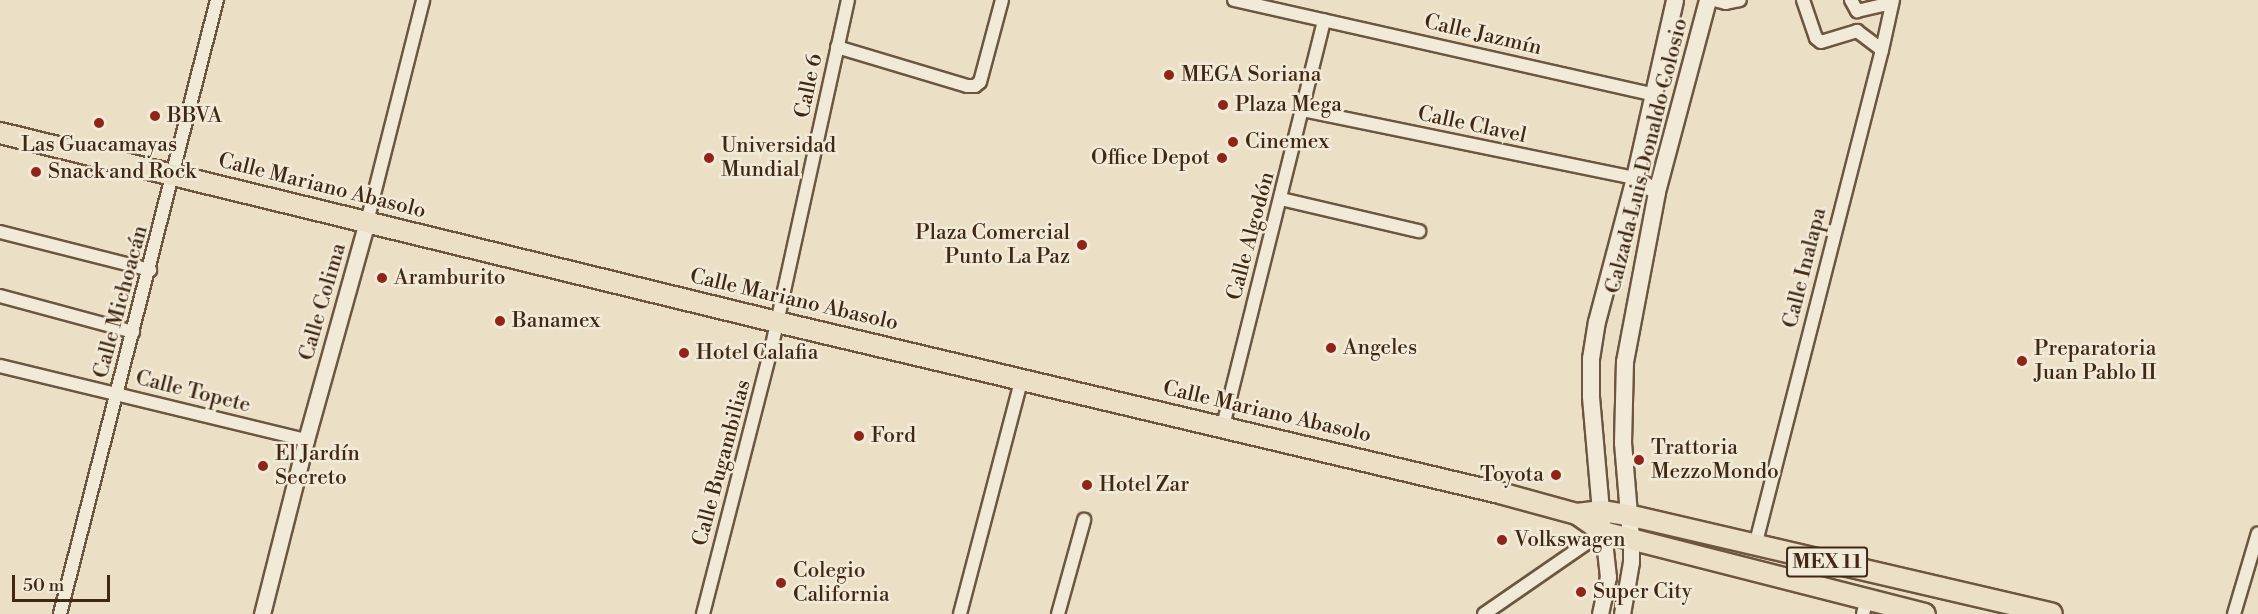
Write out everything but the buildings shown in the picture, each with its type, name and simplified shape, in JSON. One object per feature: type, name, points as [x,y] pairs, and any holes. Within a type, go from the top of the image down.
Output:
[{"type":"main road","name":"Calzada Luis Donaldo Colosio","points":[[1603,532],[1591,396],[1591,359],[1597,322],[1635,178],[1652,94],[1675,0]]},
{"type":"main road","name":"Calzada Luis Donaldo Colosio","points":[[1631,538],[1623,443],[1624,362],[1657,192],[1708,0]]},
{"type":"main road","name":"Calle Mariano Abasolo","points":[[0,133],[777,322],[1022,378],[1500,493],[1577,514]]},
{"type":"main road","name":"MEX 11","points":[[1577,514],[1602,511],[1628,515],[2052,614]]},
{"type":"main road","name":"MEX 11","points":[[1577,514],[1603,532],[1631,538],[1865,606],[1925,614]]},
{"type":"street","name":"Calle Michoacán","points":[[60,614],[150,270],[217,0]]},
{"type":"street","name":"Calle Colima","points":[[262,614],[306,440],[367,222],[423,0]]},
{"type":"street","name":"Calle 6","points":[[777,322],[848,0]]},
{"type":"street","points":[[837,47],[967,86],[975,86],[980,82],[1002,0]]},
{"type":"street","name":"Calle Jazmín","points":[[1234,0],[1652,94]]},
{"type":"street","points":[[1714,0],[1726,3],[1740,0]]},
{"type":"street","points":[[1803,0],[1816,39],[1821,42],[1857,31]]},
{"type":"street","points":[[1882,50],[1857,31],[1854,5],[1892,2]]},
{"type":"street","name":"Calle Inalapa","points":[[1755,546],[1882,50],[1892,2]]},
{"type":"street","name":"Calle Algodón","points":[[1222,426],[1281,199],[1324,20]]},
{"type":"street","name":"Calle Clavel","points":[[1303,110],[1635,178]]},
{"type":"street","points":[[1635,178],[1657,192]]},
{"type":"street","points":[[1281,199],[1419,231]]},
{"type":"street","points":[[0,232],[150,270]]},
{"type":"street","points":[[0,296],[133,332]]},
{"type":"street","name":"Calle Bugambilias","points":[[703,614],[777,322]]},
{"type":"street","name":"Calle Topete","points":[[0,366],[306,440]]},
{"type":"street","points":[[960,614],[1022,378]]},
{"type":"street","points":[[1058,614],[1084,520]]},
{"type":"street","points":[[1484,614],[1603,532],[1608,578],[1600,614]]},
{"type":"street","points":[[2234,614],[2258,533]]},
{"type":"street","points":[[1622,614],[1630,562],[1631,538]]},
{"type":"place","name":"MEGA Soriana","points":[[1169,75]]},
{"type":"place","name":"Plaza Mega","points":[[1223,105]]},
{"type":"place","name":"BBVA","points":[[155,116]]},
{"type":"place","name":"Las Guacamayas","points":[[99,123]]},
{"type":"place","name":"Cinemex","points":[[1233,142]]},
{"type":"place","name":"Universidad Mundial","points":[[709,158]]},
{"type":"place","name":"Office Depot","points":[[1222,158]]},
{"type":"place","name":"Snack and Rock","points":[[36,172]]},
{"type":"place","name":"Plaza Comercial Punto La Paz","points":[[1082,245]]},
{"type":"place","name":"Aramburito","points":[[382,278]]},
{"type":"place","name":"Banamex","points":[[500,321]]},
{"type":"place","name":"Angeles","points":[[1331,348]]},
{"type":"place","name":"Hotel Calafia","points":[[684,353]]},
{"type":"place","name":"Preparatoria Juan Pablo II","points":[[2022,361]]},
{"type":"place","name":"Ford","points":[[859,436]]},
{"type":"place","name":"Trattoria MezzoMondo","points":[[1639,460]]},
{"type":"place","name":"El Jardín Secreto","points":[[263,466]]},
{"type":"place","name":"Toyota","points":[[1556,475]]},
{"type":"place","name":"Hotel Zar","points":[[1087,485]]},
{"type":"place","name":"Volkswagen","points":[[1502,540]]},
{"type":"place","name":"Colegio California","points":[[781,583]]},
{"type":"place","name":"Super City","points":[[1581,592]]}]
